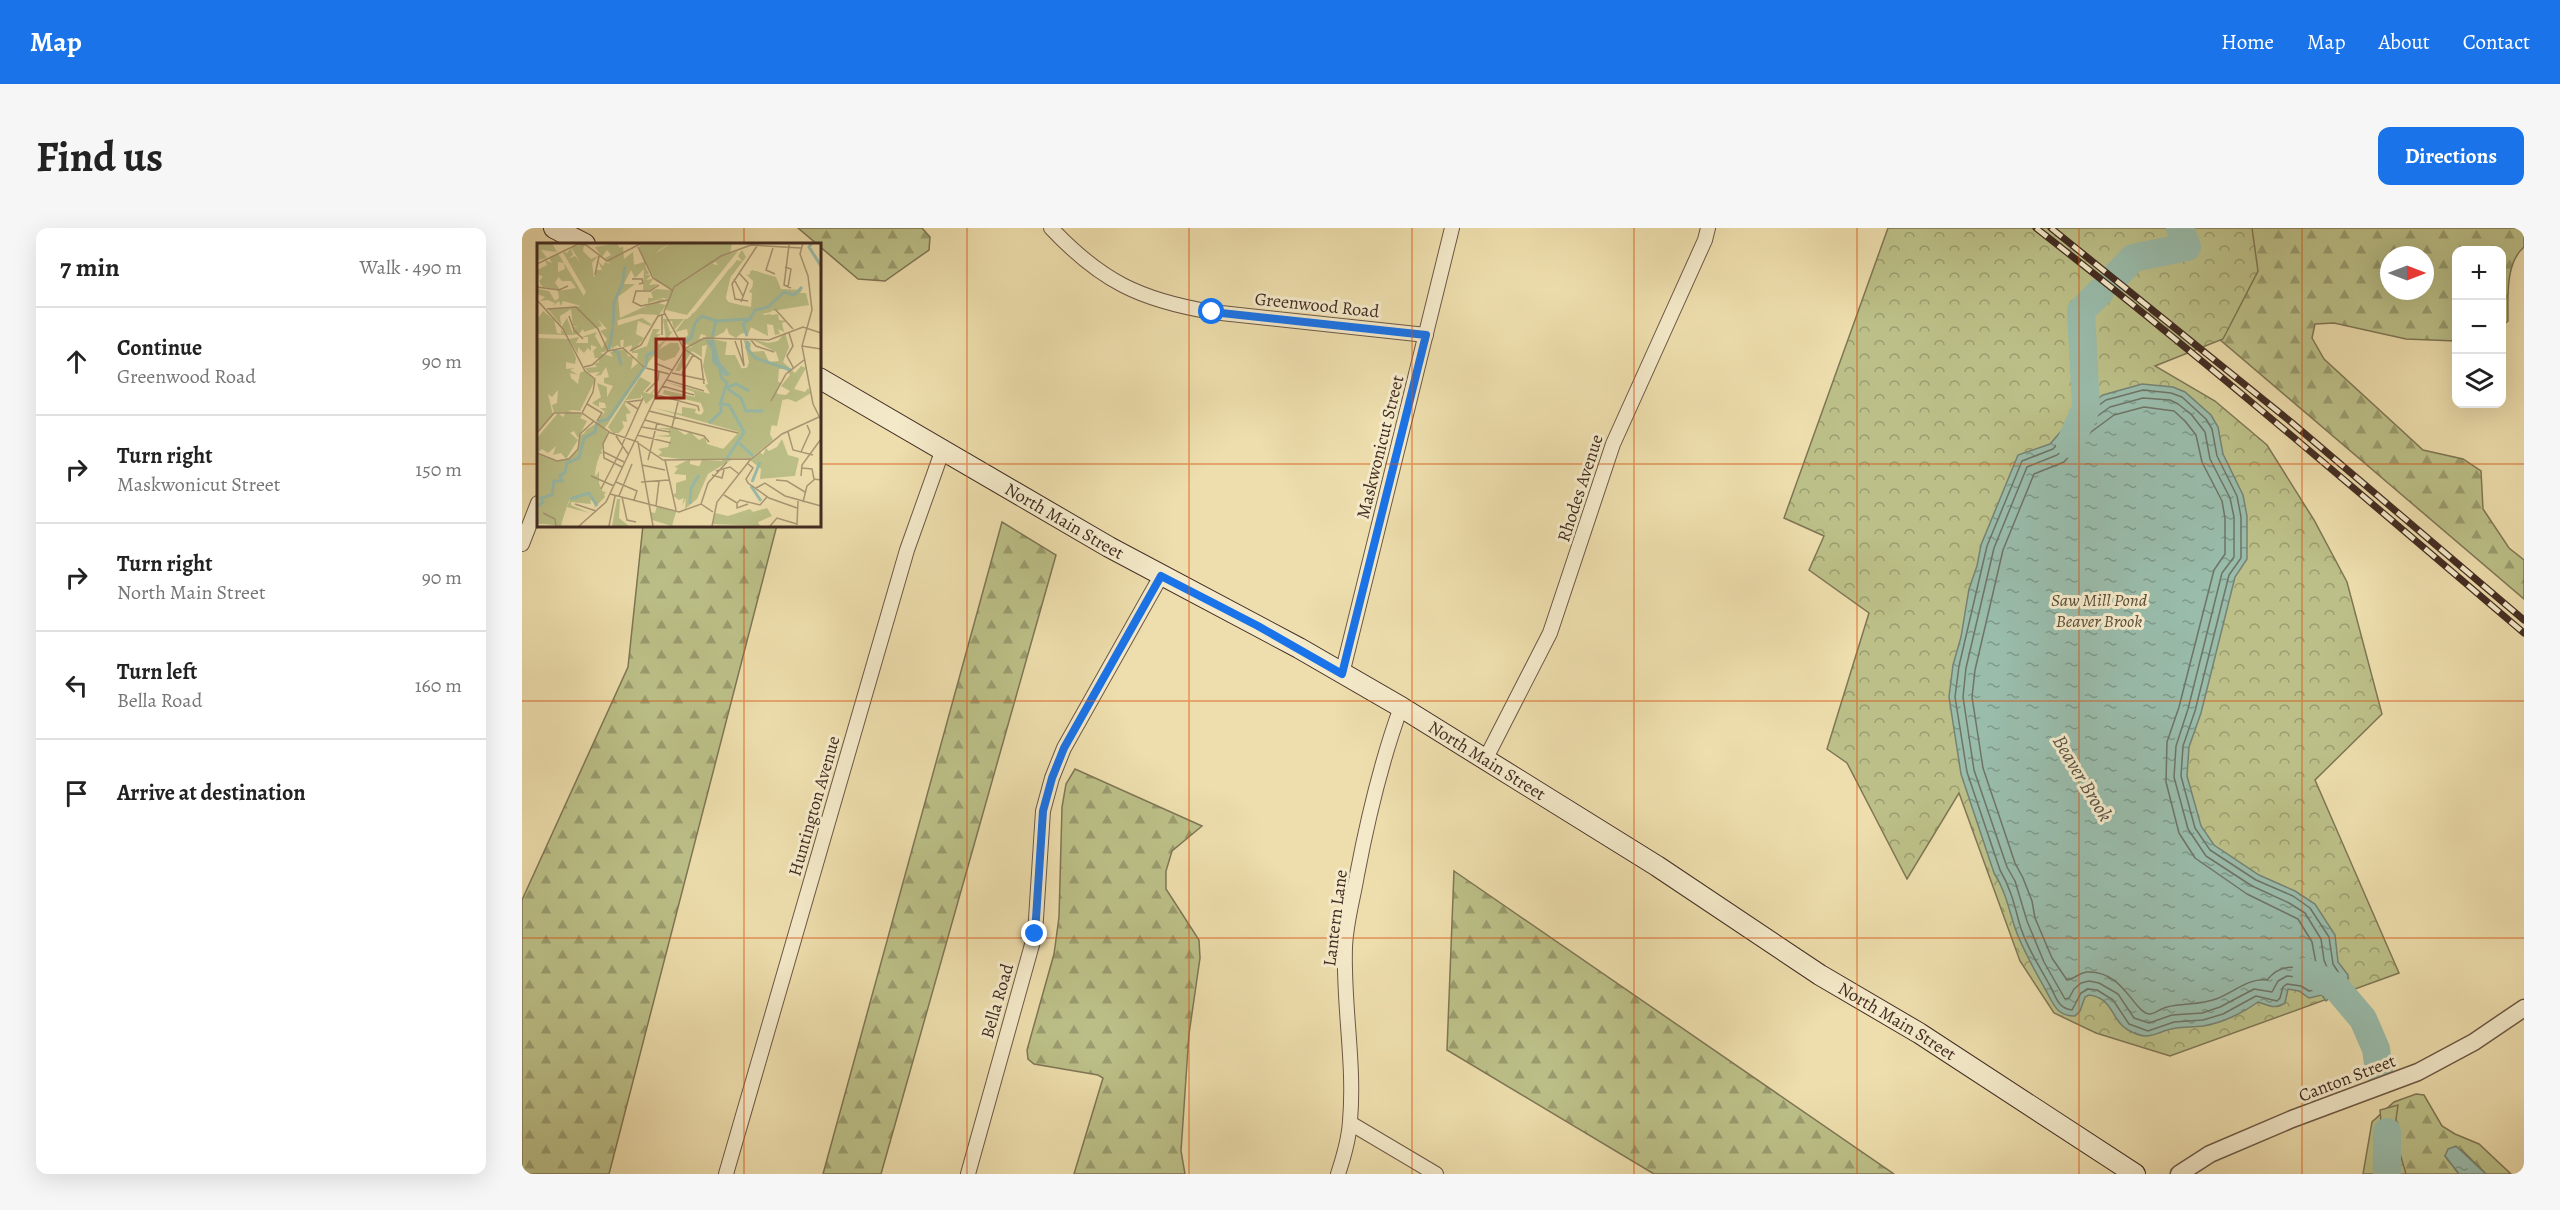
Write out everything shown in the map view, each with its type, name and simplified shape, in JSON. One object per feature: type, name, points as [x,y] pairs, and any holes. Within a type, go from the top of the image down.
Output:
[{"type":"main road","points":[[554,228],[583,243]]},
{"type":"main road","name":"North Main Street","points":[[820,379],[1161,576],[1269,631],[1401,707],[1657,866],[1820,975],[1967,1063],[2135,1174]]},
{"type":"street","name":"Greenwood Road","points":[[1051,228],[1099,272],[1124,288],[1157,301],[1212,312],[1426,335]]},
{"type":"street","name":"Maskwonicut Street","points":[[1342,674],[1452,228]]},
{"type":"street","name":"Rhodes Avenue","points":[[1486,759],[1550,633],[1613,444],[1705,240],[1708,228]]},
{"type":"street","name":"Huntington Avenue","points":[[726,1174],[907,550],[943,449]]},
{"type":"street","points":[[522,544],[537,506]]},
{"type":"street","name":"Bella Road","points":[[968,1174],[1035,934],[1040,891],[1041,828],[1052,778],[1069,739],[1161,576]]},
{"type":"street","name":"Lantern Lane","points":[[1338,1174],[1350,1123],[1345,945],[1368,820],[1384,754],[1401,707]]},
{"type":"street","name":"Canton Street","points":[[2179,1174],[2210,1154],[2292,1119],[2418,1072],[2474,1042],[2524,1008]]},
{"type":"street","points":[[1350,1123],[1436,1174]]},
{"type":"green space","points":[[798,228],[922,228],[930,237],[929,250],[885,281],[858,279],[820,247],[820,243],[816,243]]},
{"type":"green space","name":"Saw Mill Pond Beaver Brook","points":[[1888,228],[2252,228],[2258,271],[2223,339],[2155,366],[2215,401],[2267,445],[2314,520],[2347,582],[2382,714],[2315,780],[2399,973],[2170,1056],[2096,1033],[2054,1013],[2020,961],[1959,793],[1907,879],[1847,763],[1827,749],[1869,613],[1809,570],[1824,536],[1784,518]]},
{"type":"green space","points":[[2089,228],[2524,228],[2524,247],[2513,262],[2509,281],[2508,321],[2506,323],[2506,246],[2452,246],[2452,341],[2406,339],[2334,323],[2315,324],[2312,338],[2324,359],[2423,450],[2463,459],[2481,471],[2483,509],[2509,548],[2524,560],[2524,599]]},
{"type":"green space","points":[[1002,522],[1056,555],[881,1174],[823,1174]]},
{"type":"green space","points":[[643,526],[777,526],[609,1174],[522,1174],[522,900],[628,667]]},
{"type":"green space","points":[[1075,769],[1202,826],[1172,851],[1166,871],[1166,889],[1199,940],[1200,958],[1189,1034],[1181,1151],[1185,1174],[1074,1174],[1103,1078],[1098,1075],[1034,1064],[1028,1059],[1027,1050],[1054,954],[1059,917],[1062,807],[1066,784]]},
{"type":"green space","points":[[1454,871],[1894,1174],[1654,1174],[1447,1050]]},
{"type":"green space","points":[[2416,1094],[2424,1095],[2442,1126],[2479,1144],[2511,1174],[2486,1174],[2462,1150],[2445,1156],[2459,1174],[2363,1174],[2372,1122],[2394,1102]]},
{"type":"green space","points":[[2398,1105],[2394,1133],[2406,1174],[2385,1174],[2380,1110]]},
{"type":"water","points":[[2142,384],[2173,387],[2185,392],[2211,415],[2218,427],[2223,454],[2243,495],[2247,516],[2247,559],[2235,577],[2201,713],[2189,747],[2187,776],[2201,826],[2214,845],[2259,875],[2295,891],[2315,904],[2335,935],[2338,962],[2348,975],[2347,985],[2326,1001],[2322,995],[2309,998],[2299,991],[2288,989],[2285,1003],[2281,1005],[2272,1006],[2258,1002],[2218,1023],[2169,1029],[2148,1036],[2136,1034],[2122,1026],[2108,1005],[2097,997],[2089,995],[2085,997],[2080,1011],[2075,1016],[2063,1014],[2052,1003],[2020,941],[2004,892],[1994,873],[1961,774],[1949,697],[1953,665],[1961,637],[1969,589],[1981,545],[2018,455],[2050,444],[2076,414],[2103,395]]},
{"type":"water","points":[[2456,1146],[2486,1174],[2459,1174],[2445,1156],[2448,1149]]},
{"type":"waterway","name":"Beaver Brook","points":[[2115,277],[2133,258],[2187,247],[2180,228]]},
{"type":"waterway","name":"Beaver Brook","points":[[2070,444],[2086,408],[2081,311],[2100,292]]},
{"type":"waterway","name":"Beaver Brook","points":[[2306,972],[2335,986],[2363,1019],[2376,1049],[2379,1072]]},
{"type":"waterway","name":"Beaver Brook","points":[[2387,1132],[2387,1174]]},
{"type":"railway","points":[[2036,228],[2221,377],[2524,633]]},
{"type":"railway","points":[[2051,228],[2291,422],[2524,620]]},
{"type":"route","points":[[1035,934],[1040,891],[1043,811],[1052,778],[1079,720],[1161,576],[1299,648],[1342,674],[1426,335],[1212,312]]}]
